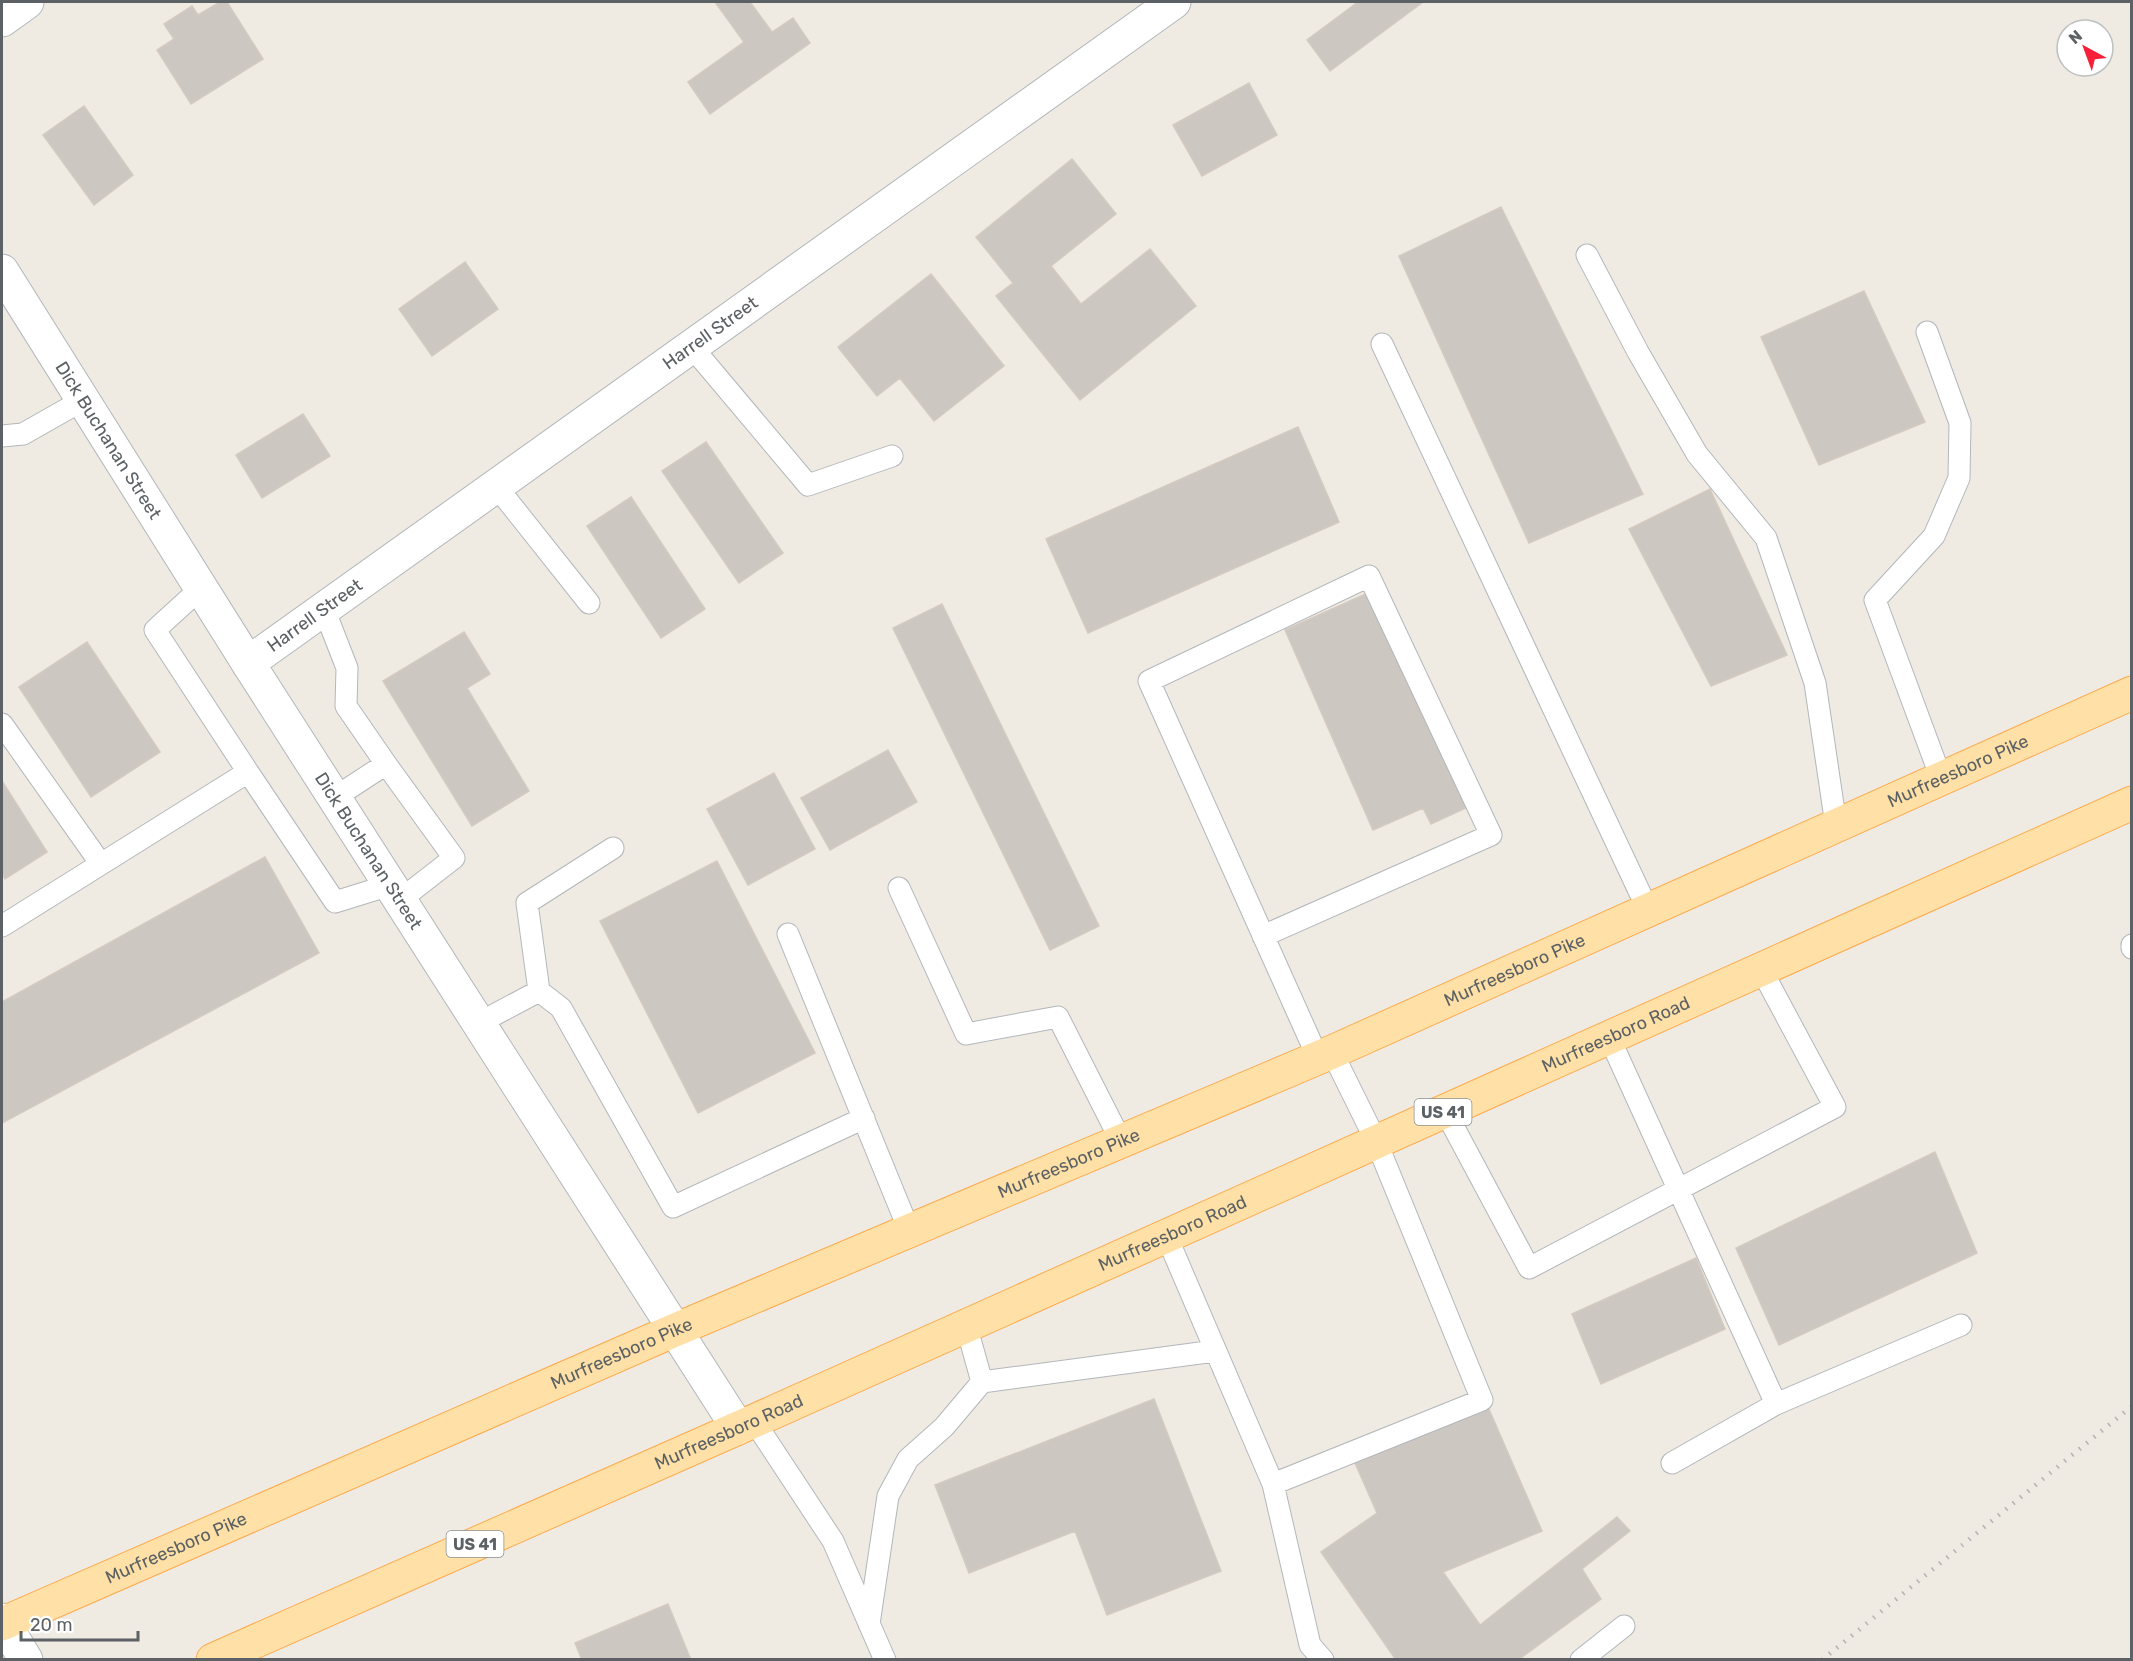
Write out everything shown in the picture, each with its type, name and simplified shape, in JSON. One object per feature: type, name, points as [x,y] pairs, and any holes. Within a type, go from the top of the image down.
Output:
[{"type":"main road","name":"Murfreesboro Pike","points":[[2,1623],[675,1330],[1325,1055],[2132,693]]},
{"type":"main road","name":"Murfreesboro Road","points":[[213,1659],[255,1651],[746,1424],[2132,803]]},
{"type":"street","points":[[2,20],[27,2]]},
{"type":"street","name":"Harrell Street","points":[[248,663],[1174,2]]},
{"type":"street","name":"Dick Buchanan Street","points":[[2,271],[248,663],[675,1330],[746,1424]]},
{"type":"street","points":[[2,1623],[26,1659]]},
{"type":"lane","points":[[1587,255],[1638,352],[1696,454],[1766,538],[1815,683],[1836,825]]},
{"type":"lane","points":[[1927,332],[1960,423],[1959,478],[1934,536],[1875,600],[1941,778]]},
{"type":"lane","points":[[1382,344],[1648,910]]},
{"type":"lane","points":[[691,346],[808,485],[892,456]]},
{"type":"lane","points":[[2,436],[23,434],[83,400]]},
{"type":"lane","points":[[496,486],[589,603]]},
{"type":"lane","points":[[1263,936],[1491,835],[1370,576],[1149,681],[1263,936],[1325,1055],[1377,1141],[1482,1400],[1273,1484]]},
{"type":"lane","points":[[201,588],[155,630],[335,902],[395,892],[454,858],[346,706],[347,668],[324,609]]},
{"type":"lane","points":[[2,724],[101,864]]},
{"type":"lane","points":[[334,798],[386,765]]},
{"type":"lane","points":[[2,926],[248,772]]},
{"type":"lane","points":[[614,848],[526,903],[539,991],[561,1008],[673,1207],[864,1118]]},
{"type":"lane","points":[[899,888],[966,1034],[1058,1017],[1121,1141]]},
{"type":"lane","points":[[788,934],[909,1230]]},
{"type":"lane","points":[[1445,1111],[1530,1268],[1835,1107],[1761,969]]},
{"type":"lane","points":[[479,1023],[539,991]]},
{"type":"lane","points":[[1609,1037],[1776,1404]]},
{"type":"lane","points":[[1166,1235],[1273,1484],[1310,1645],[1323,1659]]},
{"type":"lane","points":[[966,1325],[982,1382]]},
{"type":"lane","points":[[1672,1463],[1776,1404],[1961,1325]]},
{"type":"lane","points":[[869,1624],[888,1496],[908,1459],[944,1427],[982,1382],[1215,1351]]},
{"type":"lane","points":[[746,1424],[833,1541],[885,1659]]},
{"type":"lane","points":[[1581,1659],[1624,1626]]},
{"type":"building","points":[[220,2],[227,2],[263,59],[191,104],[157,50],[174,39],[164,24],[192,6],[198,15]]},
{"type":"building","points":[[715,2],[750,2],[772,32],[793,18],[810,43],[710,114],[688,82],[744,42]]},
{"type":"building","points":[[1358,2],[1423,2],[1330,71],[1307,40]]},
{"type":"building","points":[[1249,83],[1277,135],[1202,176],[1173,125]]},
{"type":"building","points":[[84,106],[133,175],[94,205],[43,135]]},
{"type":"building","points":[[1072,159],[1116,214],[1051,266],[1081,304],[1150,249],[1196,306],[1080,400],[996,296],[1013,283],[976,237]]},
{"type":"building","points":[[1501,207],[1643,494],[1529,543],[1399,256]]},
{"type":"building","points":[[465,262],[498,309],[432,356],[399,309]]},
{"type":"building","points":[[931,274],[1004,366],[934,421],[900,378],[877,396],[838,347]]},
{"type":"building","points":[[1864,291],[1925,422],[1819,465],[1761,337]]},
{"type":"building","points":[[303,414],[330,456],[262,498],[236,455]]},
{"type":"building","points":[[1298,427],[1339,522],[1088,633],[1046,539]]},
{"type":"building","points":[[706,442],[783,553],[739,583],[662,471]]},
{"type":"building","points":[[1710,489],[1787,655],[1711,686],[1629,529]]},
{"type":"building","points":[[631,497],[705,609],[661,638],[587,526]]},
{"type":"building","points":[[1370,592],[1466,808],[1431,824],[1423,808],[1373,830],[1285,630]]},
{"type":"building","points":[[942,604],[1099,926],[1050,950],[893,628]]},
{"type":"building","points":[[464,632],[490,674],[467,688],[529,791],[472,826],[383,681]]},
{"type":"building","points":[[87,642],[160,752],[91,797],[19,687]]},
{"type":"building","points":[[888,750],[917,802],[830,850],[801,798]]},
{"type":"building","points":[[774,773],[815,849],[748,885],[707,809]]},
{"type":"building","points":[[2,781],[47,852],[5,879],[2,873]]},
{"type":"building","points":[[265,857],[319,953],[2,1123],[2,1002]]},
{"type":"building","points":[[717,861],[815,1053],[698,1113],[600,921]]},
{"type":"building","points":[[1935,1152],[1977,1253],[1779,1345],[1736,1248]]},
{"type":"building","points":[[1696,1258],[1725,1329],[1601,1384],[1572,1314]]},
{"type":"building","points":[[1154,1399],[1221,1571],[1107,1615],[1075,1531],[969,1573],[935,1485]]},
{"type":"building","points":[[1488,1407],[1542,1531],[1443,1572],[1480,1625],[1617,1517],[1630,1531],[1582,1569],[1601,1599],[1518,1660],[1396,1660],[1321,1552],[1377,1513],[1355,1463]]},
{"type":"building","points":[[668,1604],[691,1660],[582,1660],[575,1643]]},
{"type":"railway","points":[[1822,1660],[2132,1406]]}]
